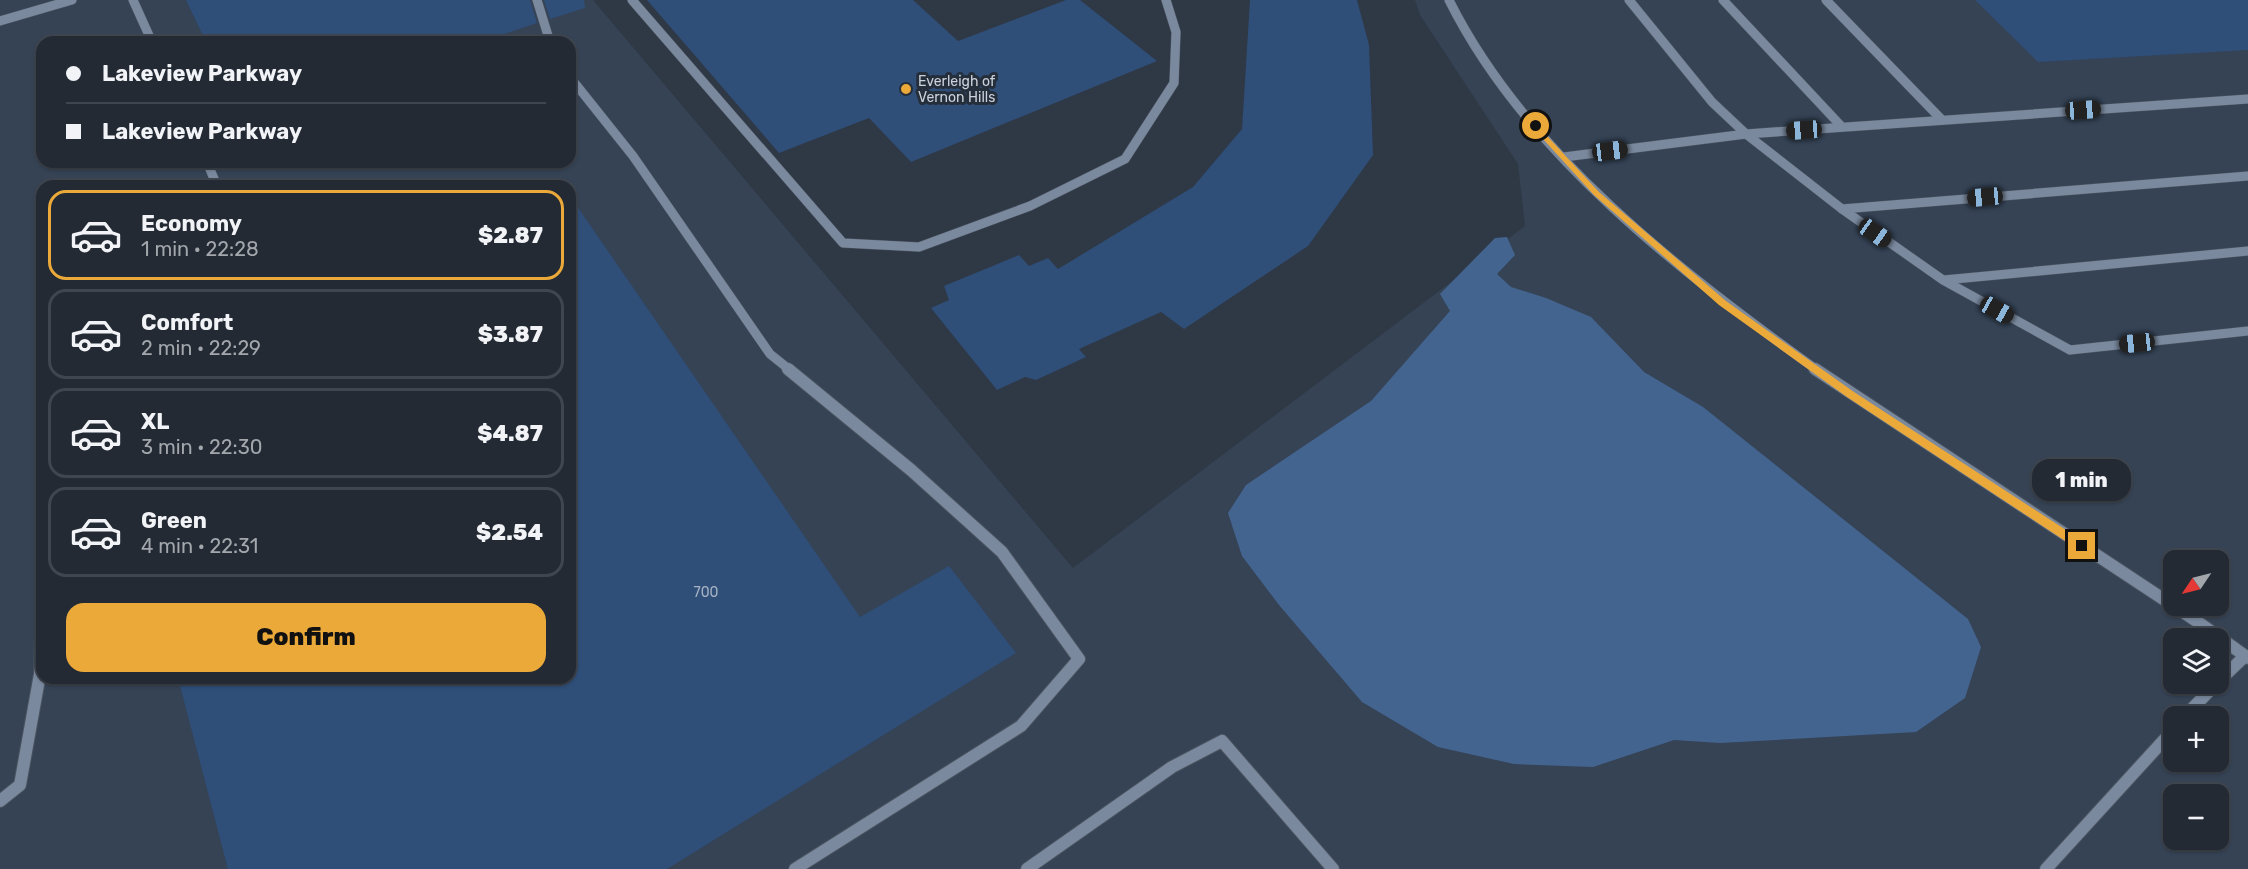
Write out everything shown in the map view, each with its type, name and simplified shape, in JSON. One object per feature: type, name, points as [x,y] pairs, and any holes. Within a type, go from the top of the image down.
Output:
[{"type":"street","points":[[0,21],[72,0]]},
{"type":"street","points":[[132,0],[149,36]]},
{"type":"street","points":[[537,0],[548,36]]},
{"type":"street","points":[[632,0],[843,243],[919,247],[1030,206],[1125,159],[1174,83],[1176,32],[1166,0]]},
{"type":"street","points":[[1449,0],[1467,36],[1508,95],[1596,194],[1723,303],[1851,395],[2198,622],[2246,657],[2229,672]]},
{"type":"street","points":[[1629,0],[1659,40],[1712,102],[1746,134],[1842,209],[1943,280],[2070,350],[2248,331]]},
{"type":"street","points":[[1723,0],[1842,127]]},
{"type":"street","points":[[1826,0],[1942,120]]},
{"type":"street","points":[[576,84],[633,156],[770,354],[911,470],[1002,552],[1079,659],[1021,726],[795,869]]},
{"type":"street","points":[[1564,157],[1746,134],[2248,99]]},
{"type":"street","points":[[1842,209],[2248,176]]},
{"type":"street","points":[[1943,280],[2248,251]]},
{"type":"street","points":[[0,801],[20,785],[38,684]]},
{"type":"street","points":[[2195,706],[2206,694]]},
{"type":"street","points":[[1027,869],[1172,767],[1222,741],[1332,869]]},
{"type":"street","points":[[2046,869],[2163,741]]},
{"type":"shaded area","points":[[0,0],[593,0],[1073,568],[1525,226],[1518,164],[1420,15],[1415,0],[2248,0],[2248,869],[0,869]]},
{"type":"water","points":[[1507,237],[1515,255],[1497,274],[1511,287],[1546,298],[1591,317],[1644,372],[1703,407],[1968,619],[1981,647],[1965,698],[1916,732],[1720,743],[1674,740],[1593,767],[1514,764],[1438,747],[1362,702],[1279,605],[1242,556],[1228,513],[1246,485],[1371,401],[1450,311],[1440,294],[1495,238]]},
{"type":"building","points":[[186,0],[530,0],[537,23],[498,36],[203,36]]},
{"type":"building","points":[[544,0],[584,0],[585,8],[550,19]]},
{"type":"building","name":"Everleigh of Vernon Hills","points":[[647,0],[913,0],[958,41],[1066,0],[1080,0],[1157,61],[911,162],[869,118],[779,153]]},
{"type":"building","points":[[1250,0],[1357,0],[1369,45],[1373,155],[1308,246],[1184,329],[1161,312],[1079,349],[1086,357],[1036,380],[1025,377],[997,390],[931,308],[949,300],[944,286],[1019,255],[1029,266],[1048,258],[1058,269],[1193,187],[1242,129]]},
{"type":"building","points":[[1975,0],[2248,0],[2248,50],[2038,62]]},
{"type":"building","points":[[576,205],[860,617],[949,566],[1016,653],[667,869],[228,869],[180,684],[576,684]]},
{"type":"place","name":"Everleigh of Vernon Hills","points":[[906,89]]},
{"type":"route","points":[[1536,126],[1596,194],[1723,303],[1851,395],[2082,546]]}]
